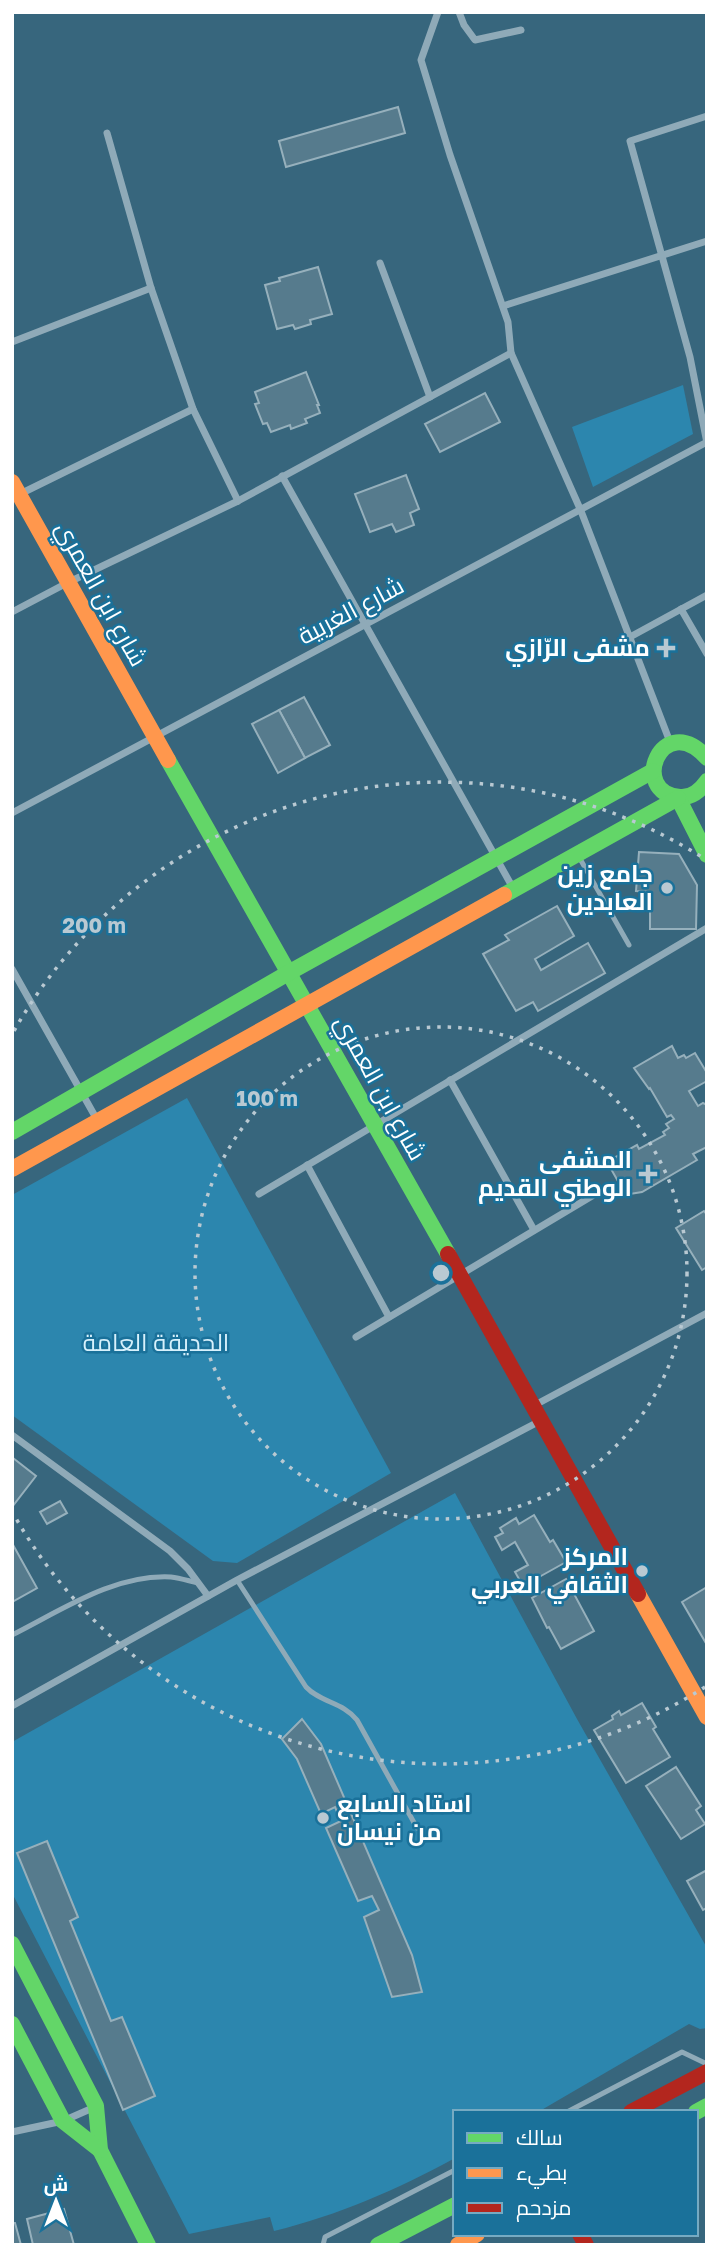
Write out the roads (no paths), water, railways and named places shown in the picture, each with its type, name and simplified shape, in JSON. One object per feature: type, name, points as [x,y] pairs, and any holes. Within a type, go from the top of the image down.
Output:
[{"type":"main road","name":"شارع ابن العمري","points":[[16,488],[67,583],[290,972],[707,1717]]},
{"type":"main road","points":[[707,756],[694,744],[678,741],[670,743],[657,755],[653,771],[660,789],[678,798],[707,855]]},
{"type":"main road","points":[[12,1132],[290,972],[653,771]]},
{"type":"main road","points":[[12,1169],[678,798],[689,797],[706,784]]},
{"type":"main road","points":[[12,1944],[96,2106],[100,2150],[148,2245]]},
{"type":"main road","points":[[12,2024],[63,2121],[100,2150]]},
{"type":"main road","points":[[635,2110],[707,2072]]},
{"type":"main road","points":[[378,2245],[453,2205]]},
{"type":"main road","points":[[458,2245],[474,2236]]},
{"type":"street","points":[[438,12],[421,60],[450,155],[508,322],[511,353],[581,510],[670,743]]},
{"type":"street","points":[[459,12],[464,25],[475,40],[521,30]]},
{"type":"street","points":[[707,116],[630,141],[690,357],[707,443]]},
{"type":"street","points":[[107,133],[150,288],[193,409],[238,501]]},
{"type":"street","points":[[503,306],[707,241]]},
{"type":"street","points":[[380,263],[430,397]]},
{"type":"street","points":[[12,342],[150,288]]},
{"type":"street","points":[[12,612],[238,501],[511,353]]},
{"type":"street","points":[[16,488],[193,409]]},
{"type":"street","name":"شارع الغربية","points":[[12,813],[707,443]]},
{"type":"street","points":[[282,477],[514,890]]},
{"type":"street","points":[[630,637],[707,595]]},
{"type":"street","points":[[681,609],[707,654]]},
{"type":"street","points":[[258,1194],[707,928]]},
{"type":"street","points":[[12,969],[98,1121]]},
{"type":"street","points":[[450,1080],[534,1230]]},
{"type":"street","points":[[307,1165],[389,1317]]},
{"type":"street","points":[[356,1337],[592,1196]]},
{"type":"street","points":[[12,1706],[536,1414],[707,1313]]},
{"type":"street","points":[[12,1436],[170,1551],[208,1596]]},
{"type":"street","points":[[12,2132],[63,2121],[96,2106]]},
{"type":"lane","points":[[577,854],[629,946]]},
{"type":"lane","points":[[12,1635],[114,1585],[140,1578],[172,1577],[198,1583]]},
{"type":"lane","points":[[237,1580],[306,1687],[321,1699],[346,1708],[357,1720],[416,1828]]},
{"type":"lane","points":[[571,2110],[682,2052],[707,2064]]},
{"type":"lane","points":[[323,2245],[325,2237],[453,2171]]},
{"type":"place","name":"مشفى الرّازي","points":[[666,648]]},
{"type":"place","name":"جامع زين العابدين","points":[[667,888]]},
{"type":"place","name":"المشفى الوطني القديم","points":[[648,1174]]},
{"type":"place","name":"المركز الثقافي العربي","points":[[642,1571]]},
{"type":"place","name":"استاد السابع من نيسان","points":[[323,1818]]},
{"type":"park label","name":"الحديقة العامة","points":[[156,1343]]}]
